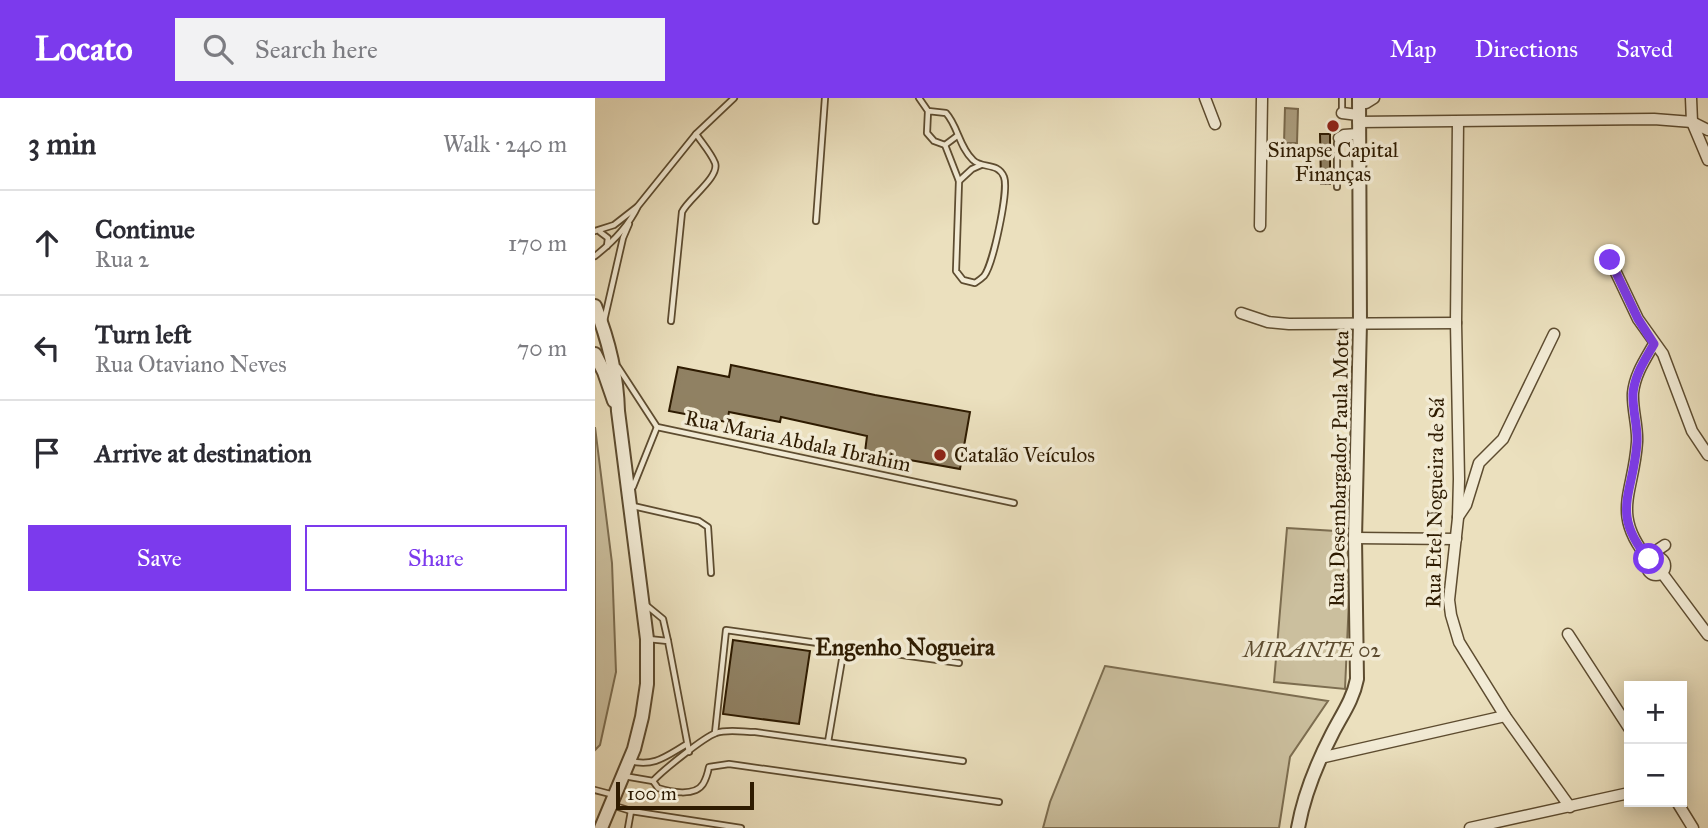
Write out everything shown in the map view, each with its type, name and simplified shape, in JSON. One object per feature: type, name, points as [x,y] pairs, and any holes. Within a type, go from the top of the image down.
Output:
[{"type":"street","points":[[1205,98],[1215,124]]},
{"type":"street","points":[[1260,226],[1262,98]]},
{"type":"street","points":[[1339,138],[1344,135],[1366,103],[1374,98]]},
{"type":"street","points":[[1691,98],[1692,122],[1708,160]]},
{"type":"street","points":[[1342,113],[1458,122],[1654,119],[1692,122],[1708,130]]},
{"type":"street","name":"Rua Desembargador Paula Mota","points":[[1298,828],[1305,792],[1356,686],[1355,538],[1360,323],[1358,114]]},
{"type":"street","name":"Rua Etel Nogueira de Sá","points":[[1458,122],[1458,518],[1449,600],[1459,642],[1505,716],[1570,807]]},
{"type":"street","points":[[1610,260],[1638,319],[1663,354],[1692,431],[1708,455]]},
{"type":"street","points":[[595,306],[603,325],[617,380],[618,411],[647,639],[647,684],[642,717],[624,776],[601,828]]},
{"type":"street","points":[[1241,313],[1268,322],[1456,323]]},
{"type":"street","points":[[1458,518],[1466,505],[1479,463],[1503,439],[1554,334]]},
{"type":"street","points":[[1654,344],[1639,369],[1633,394],[1637,443],[1625,509],[1634,542],[1651,558],[1664,560],[1665,569],[1662,573],[1708,635]]},
{"type":"street","points":[[595,354],[618,411]]},
{"type":"street","points":[[1355,538],[1456,539]]},
{"type":"street","points":[[1651,558],[1665,545]]},
{"type":"street","points":[[1568,634],[1624,720]]},
{"type":"street","points":[[1320,758],[1505,716]]},
{"type":"street","points":[[1470,828],[1624,794]]},
{"type":"street","points":[[1680,807],[1693,828]]},
{"type":"lane","points":[[596,231],[614,225],[638,206],[697,134],[734,98]]},
{"type":"lane","points":[[816,221],[825,98]]},
{"type":"lane","points":[[919,98],[927,111],[926,133],[934,141],[945,145],[959,181],[956,271],[964,280],[975,283],[984,276],[990,263],[1006,188],[1003,174],[993,166],[982,165],[973,160],[957,136],[952,119],[946,113],[927,111]]},
{"type":"lane","points":[[1342,98],[1342,113]]},
{"type":"lane","points":[[671,321],[682,212],[716,170],[697,134]]},
{"type":"lane","points":[[945,145],[957,136]]},
{"type":"lane","points":[[1337,187],[1339,138]]},
{"type":"lane","points":[[959,181],[972,169],[982,165]]},
{"type":"lane","points":[[603,325],[623,238],[638,206]]},
{"type":"lane","points":[[595,256],[607,247],[631,220]]},
{"type":"lane","points":[[596,231],[603,232],[608,238],[607,247]]},
{"type":"lane","name":"Rua Maria Abdala Ibrahim","points":[[612,357],[657,427],[1014,503]]},
{"type":"lane","points":[[657,427],[630,500],[699,521],[708,527],[711,573]]},
{"type":"lane","points":[[642,602],[663,619],[689,752]]},
{"type":"lane","points":[[715,733],[726,630],[844,649],[959,663]]},
{"type":"lane","points":[[647,639],[668,641]]},
{"type":"lane","points":[[828,742],[844,649]]},
{"type":"lane","points":[[624,776],[653,781],[715,733],[755,732],[964,761]]},
{"type":"lane","points":[[629,761],[643,764],[656,762],[687,744]]},
{"type":"lane","points":[[653,781],[657,789],[667,792],[697,790],[703,785],[709,767],[729,764],[999,802]]},
{"type":"lane","points":[[595,790],[631,811],[741,828]]},
{"type":"lane","points":[[628,828],[631,811]]},
{"type":"green space","points":[[595,427],[612,563],[616,672],[600,745],[595,750]]},
{"type":"green space","name":"MIRANTE 02","points":[[1287,528],[1352,532],[1345,689],[1274,682]]},
{"type":"green space","points":[[1105,666],[1328,701],[1290,757],[1279,828],[1043,828],[1050,802]]},
{"type":"shaded area","points":[[1285,108],[1298,109],[1297,143],[1284,143]]},
{"type":"building","points":[[1320,134],[1330,134],[1330,184],[1321,184]]},
{"type":"building","points":[[731,365],[970,412],[960,469],[865,452],[867,436],[781,417],[780,422],[729,412],[727,422],[669,411],[678,367],[729,377]]},
{"type":"building","points":[[733,640],[810,651],[799,724],[723,714]]},
{"type":"place","name":"Sinapse Capital Finanças","points":[[1333,126]]},
{"type":"place","name":"Catalão Veículos","points":[[940,455]]},
{"type":"district","name":"Engenho Nogueira","points":[[905,647]]},
{"type":"route","points":[[1610,260],[1638,319],[1654,344],[1639,369],[1633,394],[1637,443],[1625,509],[1634,542],[1649,559]]}]
